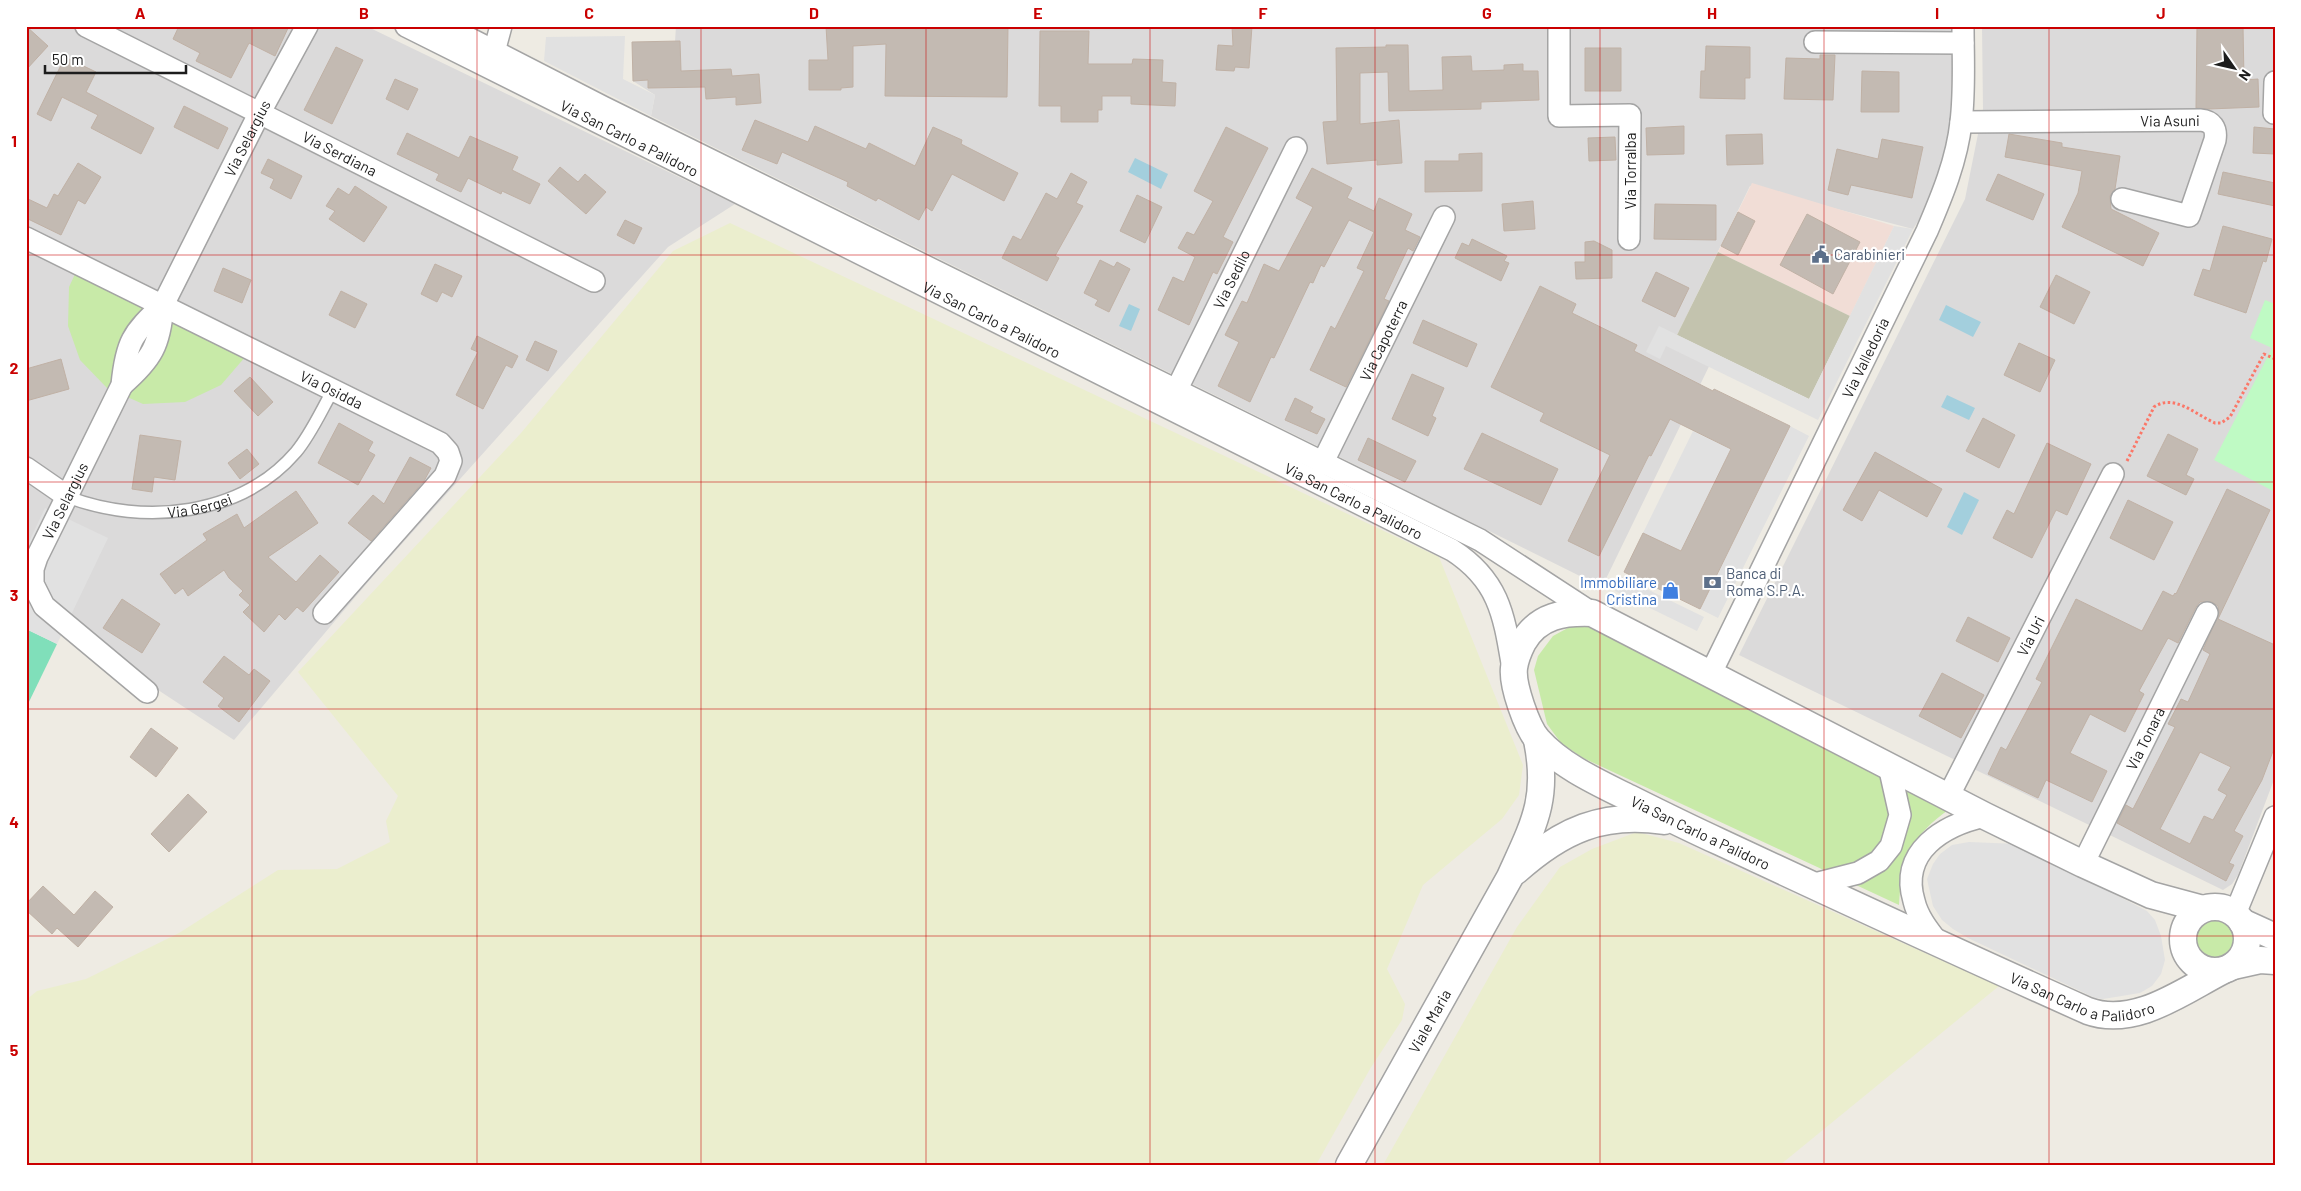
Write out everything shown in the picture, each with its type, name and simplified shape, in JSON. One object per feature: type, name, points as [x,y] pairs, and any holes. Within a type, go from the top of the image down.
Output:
[{"type":"street","name":"Via Serdiana","points":[[86,26],[594,281]]},
{"type":"street","name":"Via Selargius","points":[[147,692],[49,611],[36,592],[32,577],[35,562],[122,385],[141,369],[154,351],[161,329],[163,305],[259,114],[307,26]]},
{"type":"street","name":"Via San Carlo a Palidoro","points":[[406,26],[1452,550],[1470,563],[1486,580],[1502,612],[1520,702],[1537,740],[1588,777],[1811,885],[2088,1011],[2102,1015],[2126,1015],[2148,1008],[2228,968],[2260,960],[2275,962]]},
{"type":"street","name":"Via San Carlo a Palidoro","points":[[445,26],[1322,464],[1480,540],[1592,614],[1711,673],[1985,816],[2150,895],[2203,909]]},
{"type":"street","points":[[494,52],[501,26]]},
{"type":"street","name":"Via Torralba","points":[[1559,26],[1558,116],[1630,115],[1629,239]]},
{"type":"street","points":[[1815,42],[1963,35]]},
{"type":"street","name":"Via Valledoria","points":[[1711,673],[1927,231],[1946,184],[1961,122],[1963,35]]},
{"type":"street","points":[[2274,113],[2275,82]]},
{"type":"street","name":"Via Asuni","points":[[1961,122],[2200,120],[2210,122],[2214,127],[2215,140],[2189,216],[2122,200]]},
{"type":"street","name":"Via Sedilo","points":[[1168,409],[1175,389],[1296,148]]},
{"type":"street","name":"Via Capoterra","points":[[1322,464],[1444,217]]},
{"type":"street","name":"Via Osidda","points":[[26,238],[440,443],[448,452],[451,461],[445,476],[324,613]]},
{"type":"street","name":"Via Gergei","points":[[26,468],[68,497]]},
{"type":"street","name":"Via Uri","points":[[1948,797],[2113,474]]},
{"type":"street","name":"Via San Carlo a Palidoro","points":[[1514,669],[1523,643],[1540,622],[1566,613],[1592,614]]},
{"type":"street","name":"Via Tonara","points":[[2083,864],[2207,613]]},
{"type":"street","name":"Viale Maria","points":[[1349,1165],[1510,877],[1534,825],[1540,805],[1543,779],[1537,740]]},
{"type":"street","points":[[1811,885],[1858,873],[1879,861],[1891,846],[1900,815],[1889,766]]},
{"type":"street","name":"Via San Carlo a Palidoro","points":[[1939,944],[1922,921],[1914,901],[1912,881],[1915,864],[1927,844],[1938,833],[1962,822],[1985,816]]},
{"type":"street","points":[[2275,817],[2239,918],[2247,933],[2246,946],[2242,957],[2228,968],[2212,971],[2201,969],[2192,963],[2182,944],[2186,922],[2194,914],[2214,906],[2225,908],[2239,918],[2275,937]]},
{"type":"street","name":"Viale Maria","points":[[1510,877],[1551,843],[1575,830],[1590,825],[1628,818],[1680,823]]},
{"type":"lane","name":"Via Gergei","points":[[68,497],[88,505],[128,511],[166,512],[206,506],[242,495],[269,477],[296,451],[333,390]]},
{"type":"path","points":[[2113,474],[2125,465],[2154,406],[2160,402],[2174,402],[2215,423],[2227,419],[2264,354],[2275,359]]},
{"type":"shaded area","points":[[26,26],[366,26],[735,204],[668,247],[374,575],[234,740],[26,603]]},
{"type":"shaded area","points":[[676,26],[1954,26],[1953,115],[1940,188],[1913,229],[1750,186],[1677,335],[1715,354],[1602,587],[651,116],[655,95],[633,81],[632,42],[675,42]]},
{"type":"shaded area","points":[[1982,26],[2275,26],[2275,777],[2238,875],[2232,884],[2223,890],[1739,655],[1965,199],[1983,109]]},
{"type":"shaded area","points":[[625,36],[623,79],[655,95],[651,116],[544,61],[546,37]]},
{"type":"shaded area","points":[[1752,183],[1894,226],[1850,316],[1718,252]],"holes":[[[1807,214],[1860,242],[1833,294],[1780,265]]]},
{"type":"shaded area","points":[[730,223],[1439,557],[1523,765],[1519,795],[1502,819],[1423,885],[1387,969],[1405,1004],[1402,1020],[1370,1069],[1316,1165],[26,1165],[26,1000],[37,991],[86,979],[179,933],[278,870],[337,869],[390,842],[386,821],[398,796],[298,672],[521,433],[673,251]]},
{"type":"shaded area","points":[[1894,226],[1913,229],[1818,420],[1666,346],[1660,359],[1646,352],[1659,326],[1809,399]]},
{"type":"shaded area","points":[[1718,252],[1850,316],[1809,399],[1677,335]]},
{"type":"shaded area","points":[[1790,426],[1809,436],[1718,618],[1700,609]]},
{"type":"shaded area","points":[[1693,431],[1731,449],[1681,551],[1643,533]]},
{"type":"shaded area","points":[[45,508],[108,538],[57,644],[26,629],[26,548]]},
{"type":"shaded area","points":[[1622,577],[1704,617],[1697,631],[1615,591]]},
{"type":"shaded area","points":[[1637,832],[1679,843],[1999,986],[1780,1165],[1383,1165],[1517,927],[1560,867],[1592,849]]},
{"type":"shaded area","points":[[1969,842],[2018,844],[2147,911],[2155,920],[2161,936],[2165,960],[2161,974],[2152,986],[2140,993],[2103,999],[2095,998],[1968,938],[1953,929],[1942,920],[1933,906],[1927,879],[1933,864],[1940,854],[1952,845]]},
{"type":"green space","points":[[76,272],[246,356],[221,385],[185,402],[143,404],[107,388],[80,360],[68,326],[69,287]]},
{"type":"green space","points":[[2265,300],[2275,304],[2275,492],[2214,460],[2272,348],[2250,338]]},
{"type":"green space","points":[[1577,623],[1591,627],[1951,808],[1926,829],[1911,849],[1906,861],[1900,888],[1899,905],[1583,758],[1561,743],[1547,724],[1534,670],[1538,656],[1553,636]]},
{"type":"green space","points":[[26,629],[57,644],[26,708]]},
{"type":"green space","points":[[2210,916],[2220,916],[2232,922],[2237,930],[2237,948],[2232,956],[2224,961],[2210,962],[2202,959],[2195,952],[2192,944],[2192,934],[2195,926],[2202,919]]},
{"type":"water","points":[[1135,158],[1168,174],[1161,189],[1128,172]]},
{"type":"water","points":[[1129,304],[1140,309],[1131,331],[1119,326]]},
{"type":"water","points":[[1946,305],[1981,322],[1973,337],[1939,320]]},
{"type":"water","points":[[1947,395],[1975,408],[1969,420],[1941,407]]},
{"type":"water","points":[[1964,492],[1979,500],[1962,535],[1947,527]]},
{"type":"building","points":[[26,26],[48,46],[26,70]]},
{"type":"building","points":[[179,26],[289,26],[275,56],[249,43],[231,78],[196,61],[200,53],[173,39]]},
{"type":"building","points":[[826,26],[1008,26],[1007,97],[885,96],[886,44],[853,46],[853,87],[841,88],[841,90],[809,90],[809,60],[828,60]]},
{"type":"building","points":[[1232,26],[1252,26],[1249,68],[1235,67],[1234,71],[1216,70],[1218,45],[1233,46]]},
{"type":"building","points":[[2197,26],[2243,26],[2244,80],[2258,79],[2259,107],[2196,108]]},
{"type":"building","points":[[1040,31],[1089,31],[1088,64],[1132,64],[1133,59],[1163,60],[1162,82],[1176,83],[1175,106],[1131,104],[1131,96],[1102,96],[1102,110],[1098,110],[1098,122],[1061,122],[1061,106],[1039,106]]},
{"type":"building","points":[[680,41],[681,71],[731,69],[732,76],[759,74],[761,103],[736,105],[736,97],[706,99],[705,87],[648,88],[648,80],[633,81],[632,42]]},
{"type":"building","points":[[1386,45],[1408,45],[1409,91],[1443,90],[1442,57],[1471,56],[1472,71],[1504,70],[1504,65],[1523,64],[1523,71],[1538,71],[1539,100],[1481,102],[1481,109],[1389,111],[1388,72],[1360,73],[1360,124],[1399,120],[1402,163],[1377,165],[1377,160],[1327,164],[1323,122],[1337,121],[1336,48],[1386,47]]},
{"type":"building","points":[[1706,46],[1750,47],[1750,78],[1745,78],[1745,99],[1700,98],[1701,71],[1705,71]]},
{"type":"building","points":[[336,47],[363,60],[332,124],[304,110]]},
{"type":"building","points":[[1585,48],[1621,48],[1621,91],[1585,91]]},
{"type":"building","points":[[1820,55],[1835,55],[1833,100],[1784,99],[1786,58],[1820,59]]},
{"type":"building","points":[[65,57],[96,72],[86,92],[154,128],[141,154],[91,128],[98,115],[62,97],[51,121],[37,114]]},
{"type":"building","points":[[1862,71],[1899,72],[1899,112],[1861,112]]},
{"type":"building","points":[[395,79],[418,89],[408,110],[386,99]]},
{"type":"building","points":[[184,106],[228,128],[218,149],[174,127]]},
{"type":"building","points":[[755,120],[808,142],[815,126],[866,149],[869,143],[915,166],[933,127],[962,140],[961,144],[1018,173],[1004,201],[952,174],[932,211],[926,207],[919,220],[878,198],[876,201],[847,186],[848,182],[782,152],[777,164],[742,150]]},
{"type":"building","points":[[1684,126],[1684,154],[1647,155],[1646,128]]},
{"type":"building","points":[[1226,127],[1268,148],[1223,237],[1233,242],[1217,274],[1213,272],[1189,325],[1158,310],[1173,277],[1184,282],[1195,257],[1178,248],[1187,232],[1194,235],[1213,201],[1194,191]]},
{"type":"building","points":[[2254,127],[2275,129],[2275,154],[2253,153]]},
{"type":"building","points":[[407,133],[459,158],[470,136],[518,157],[512,170],[540,184],[530,204],[502,191],[501,194],[468,178],[461,192],[436,180],[439,174],[397,154]]},
{"type":"building","points":[[1762,134],[1763,164],[1727,165],[1726,135]]},
{"type":"building","points":[[2009,134],[2062,143],[2062,147],[2120,156],[2115,189],[2110,196],[2111,209],[2159,233],[2143,266],[2062,227],[2078,193],[2082,171],[2005,157]]},
{"type":"building","points":[[1615,137],[1616,160],[1589,161],[1588,138]]},
{"type":"building","points":[[1882,139],[1923,147],[1912,198],[1851,185],[1848,195],[1828,190],[1837,149],[1878,159]]},
{"type":"building","points":[[1482,153],[1482,191],[1425,192],[1425,161],[1459,161],[1459,154]]},
{"type":"building","points":[[268,159],[302,176],[291,199],[270,188],[274,179],[261,173]]},
{"type":"building","points":[[78,163],[101,177],[85,204],[78,200],[61,235],[26,218],[26,198],[47,208],[54,194],[58,196]]},
{"type":"building","points":[[560,167],[578,182],[585,174],[606,192],[586,214],[548,181]]},
{"type":"building","points":[[1312,168],[1352,188],[1347,198],[1374,211],[1379,198],[1412,214],[1405,230],[1420,237],[1413,251],[1408,248],[1384,299],[1389,301],[1346,387],[1310,370],[1331,326],[1335,329],[1364,271],[1357,268],[1374,232],[1349,220],[1324,267],[1321,265],[1313,283],[1310,282],[1274,358],[1271,357],[1250,402],[1218,386],[1239,342],[1225,335],[1242,301],[1247,303],[1264,264],[1279,271],[1313,207],[1296,198]]},
{"type":"building","points":[[2223,172],[2275,183],[2275,206],[2218,194]]},
{"type":"building","points":[[1071,173],[1087,182],[1076,203],[1083,206],[1055,256],[1059,258],[1047,281],[1002,258],[1013,236],[1021,240],[1046,193],[1057,199]]},
{"type":"building","points":[[1998,174],[2044,194],[2033,220],[1986,200]]},
{"type":"building","points":[[355,186],[387,207],[364,242],[329,219],[335,211],[326,206],[338,188],[349,195]]},
{"type":"building","points":[[1137,195],[1162,207],[1145,243],[1120,231]]},
{"type":"building","points":[[1533,201],[1535,229],[1504,231],[1502,204]]},
{"type":"building","points":[[1655,204],[1716,205],[1716,240],[1654,239]]},
{"type":"building","points":[[1738,212],[1755,221],[1738,255],[1721,246]]},
{"type":"building","name":"Carabinieri","points":[[1807,214],[1860,242],[1833,294],[1780,265]]},
{"type":"building","points":[[625,220],[642,228],[634,244],[617,235]]},
{"type":"building","points":[[2223,226],[2272,239],[2266,262],[2263,261],[2246,313],[2194,295],[2203,269],[2210,271]]},
{"type":"building","points":[[1472,239],[1507,256],[1504,261],[1509,263],[1501,281],[1455,258],[1462,243],[1469,246]]},
{"type":"building","points":[[1594,241],[1612,250],[1612,278],[1576,279],[1575,262],[1585,262],[1585,242]]},
{"type":"building","points":[[1100,260],[1114,267],[1117,262],[1130,269],[1109,312],[1095,305],[1098,300],[1084,293]]},
{"type":"building","points":[[435,264],[462,276],[452,297],[442,292],[437,302],[421,294]]},
{"type":"building","points":[[223,268],[251,280],[242,303],[214,291]]},
{"type":"building","points":[[1656,272],[1689,288],[1675,317],[1642,301]]},
{"type":"building","points":[[2056,275],[2090,292],[2074,324],[2040,307]]},
{"type":"building","points":[[1540,286],[1576,304],[1572,313],[1637,345],[1634,351],[1713,391],[1714,389],[1790,426],[1700,609],[1624,572],[1643,533],[1681,551],[1731,449],[1670,419],[1651,456],[1649,455],[1599,556],[1568,541],[1610,455],[1540,421],[1544,413],[1491,387]]},
{"type":"building","points":[[341,291],[367,304],[355,328],[329,315]]},
{"type":"building","points":[[1423,320],[1477,344],[1467,367],[1413,343]]},
{"type":"building","points":[[477,336],[518,356],[512,368],[506,365],[483,409],[456,395],[478,352],[471,349]]},
{"type":"building","points":[[535,341],[557,351],[548,371],[526,360]]},
{"type":"building","points":[[2019,343],[2055,360],[2040,392],[2004,375]]},
{"type":"building","points":[[61,359],[69,389],[26,401],[26,369]]},
{"type":"building","points":[[1412,374],[1444,388],[1432,416],[1436,418],[1428,436],[1392,419]]},
{"type":"building","points":[[250,377],[273,402],[258,416],[234,391]]},
{"type":"building","points":[[1295,398],[1313,407],[1310,412],[1325,419],[1317,434],[1285,420]]},
{"type":"building","points":[[1983,418],[2015,435],[1999,468],[1966,451]]},
{"type":"building","points":[[339,423],[373,442],[368,451],[375,455],[358,485],[318,463]]},
{"type":"building","points":[[1482,433],[1558,469],[1541,505],[1464,469]]},
{"type":"building","points":[[2168,434],[2198,449],[2186,475],[2194,479],[2186,495],[2147,476]]},
{"type":"building","points":[[140,435],[181,441],[175,480],[154,477],[152,492],[132,489]]},
{"type":"building","points":[[1368,438],[1416,461],[1405,482],[1358,460]]},
{"type":"building","points":[[2047,443],[2091,464],[2067,515],[2056,510],[2032,558],[1993,538],[2007,510],[2014,514]]},
{"type":"building","points":[[247,449],[259,464],[240,479],[228,463]]},
{"type":"building","points":[[1875,452],[1942,489],[1927,517],[1879,490],[1862,521],[1843,510]]},
{"type":"building","points":[[410,457],[431,468],[424,481],[371,541],[348,523],[373,495],[384,504]]},
{"type":"building","points":[[2227,489],[2270,510],[2218,619],[2275,645],[2275,746],[2262,780],[2234,831],[2243,836],[2229,863],[2234,865],[2226,881],[2117,823],[2126,805],[2133,809],[2175,727],[2168,724],[2181,699],[2188,702],[2210,654],[2203,650],[2219,613],[2218,606],[2212,602],[2200,602],[2178,643],[2168,638],[2139,691],[2144,694],[2125,732],[2090,714],[2070,753],[2107,771],[2092,802],[2046,780],[2038,798],[1988,774],[2001,747],[2006,750],[2042,682],[2036,679],[2076,599],[2142,631],[2163,591],[2173,596],[2176,594]],"holes":[[[2200,752],[2231,767],[2218,790],[2227,795],[2213,820],[2204,816],[2190,844],[2160,829]]]},
{"type":"building","points":[[296,491],[318,523],[268,557],[296,582],[320,555],[339,572],[303,612],[297,607],[285,620],[279,614],[264,632],[243,612],[250,605],[239,595],[243,591],[229,578],[224,570],[188,596],[183,588],[175,594],[160,574],[207,540],[203,534],[237,514],[244,528]]},
{"type":"building","points":[[2128,500],[2173,522],[2154,560],[2110,538]]},
{"type":"building","points":[[122,599],[160,624],[142,653],[103,628]]},
{"type":"building","points":[[1968,617],[2010,638],[1998,662],[1956,641]]},
{"type":"building","points":[[224,656],[249,675],[254,669],[270,681],[239,722],[218,706],[224,698],[203,682]]},
{"type":"building","points":[[1942,673],[1984,695],[1961,738],[1919,716]]},
{"type":"building","points":[[151,728],[178,748],[156,777],[130,757]]},
{"type":"building","points":[[188,794],[207,812],[169,852],[151,834]]},
{"type":"building","points":[[43,886],[74,915],[95,891],[113,907],[78,947],[57,928],[52,934],[26,910],[26,904]]},
{"type":"place","name":"Carabinieri","points":[[1820,254]]},
{"type":"place","name":"Banca di Roma S.P.A.","points":[[1712,582]]},
{"type":"place","name":"Immobiliare Cristina","points":[[1671,591]]}]
